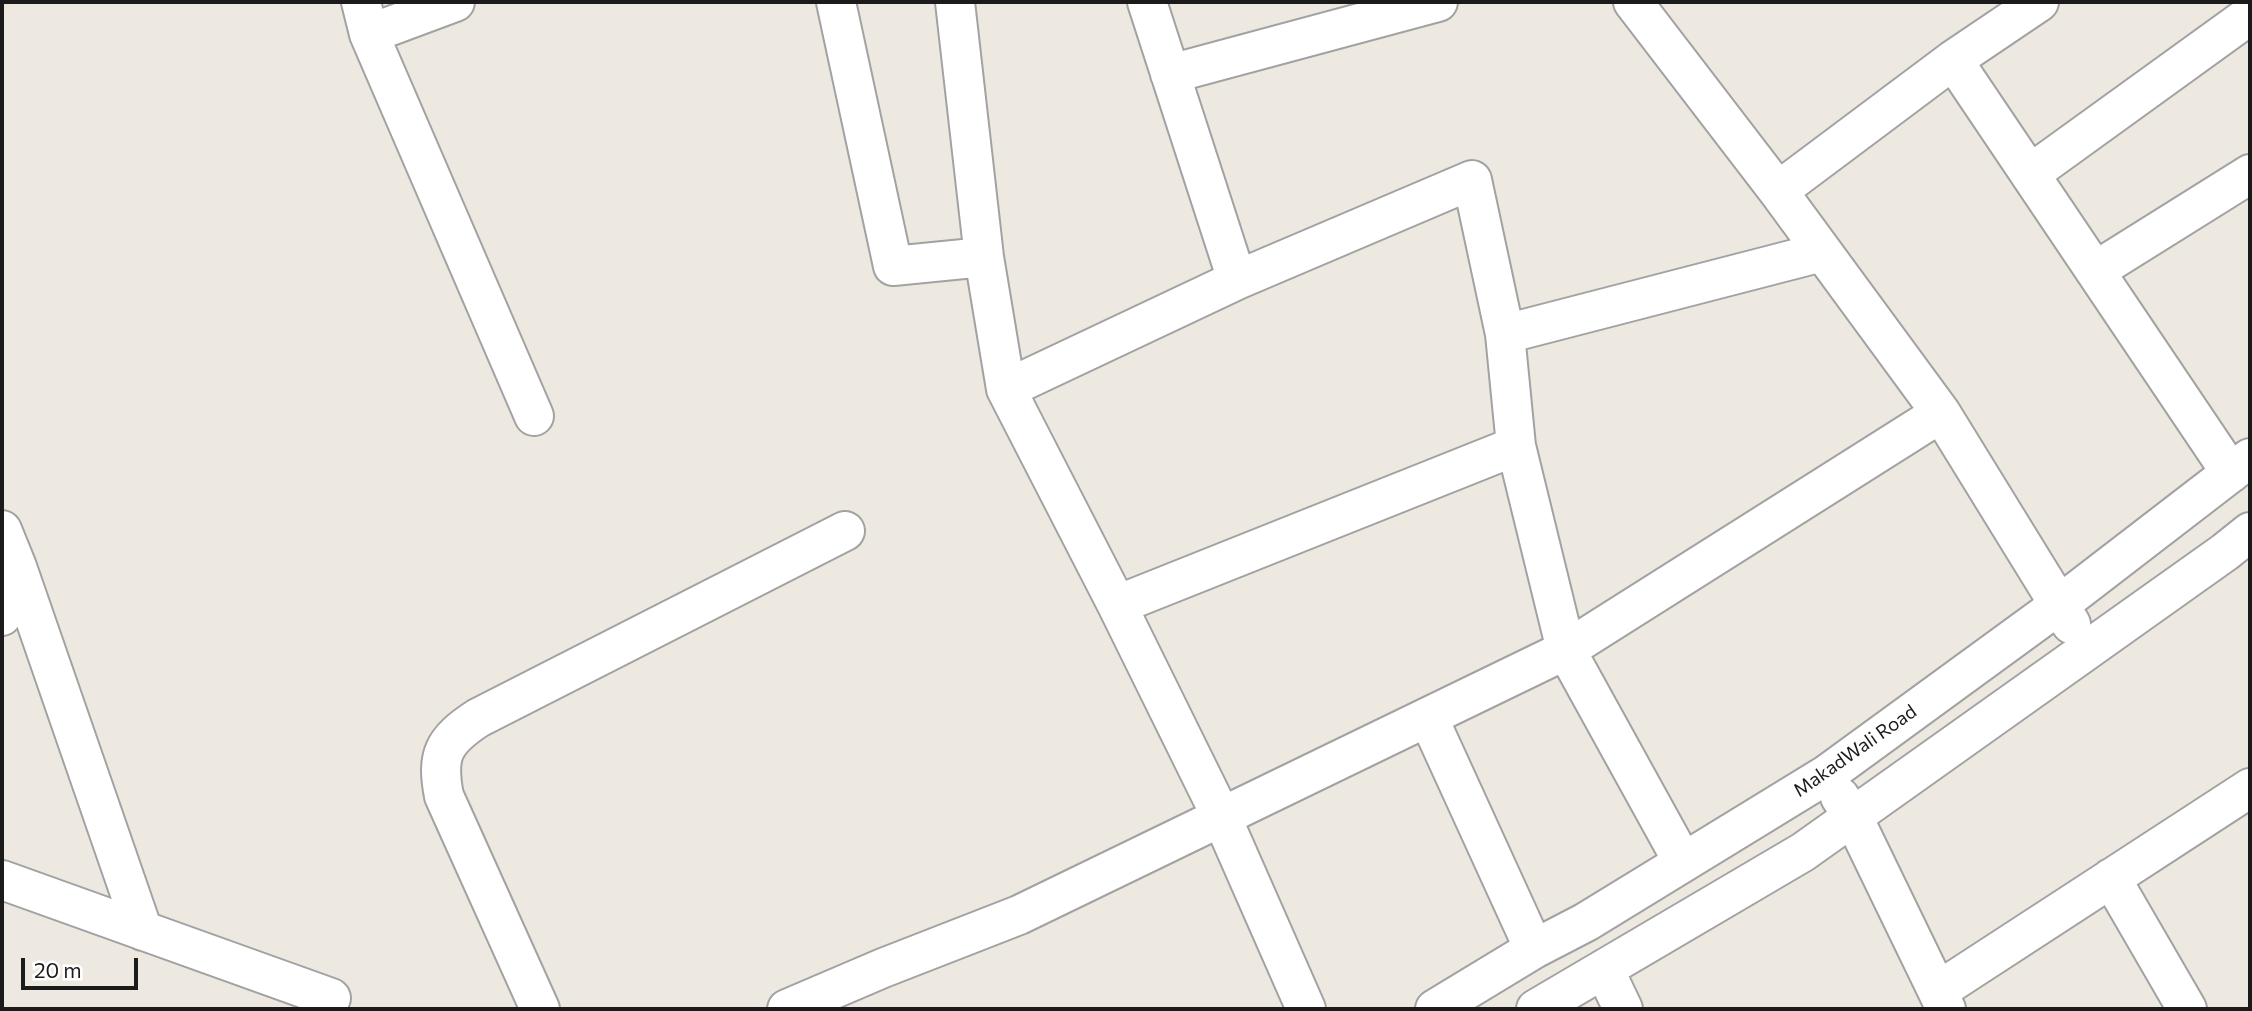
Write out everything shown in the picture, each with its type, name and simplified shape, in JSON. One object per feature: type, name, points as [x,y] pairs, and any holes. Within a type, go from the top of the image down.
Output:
[{"type":"street","points":[[455,2],[365,18],[534,416]]},
{"type":"street","points":[[836,2],[893,266],[984,257]]},
{"type":"street","points":[[955,2],[984,257],[1006,389],[1222,818],[1306,1009]]},
{"type":"street","points":[[1147,2],[1237,280]]},
{"type":"street","points":[[1170,74],[1438,2]]},
{"type":"street","points":[[1633,2],[1778,191],[1941,413],[2087,650]]},
{"type":"street","points":[[1778,191],[1953,60],[2039,2]]},
{"type":"street","points":[[2030,174],[2250,15]]},
{"type":"street","points":[[1953,60],[2095,271],[2241,466]]},
{"type":"street","points":[[2095,271],[2250,174]]},
{"type":"street","points":[[1006,389],[1237,280],[1472,180],[1505,334],[1516,446],[1566,650],[1683,862]]},
{"type":"street","points":[[1505,334],[1822,252]]},
{"type":"street","points":[[787,1009],[883,968],[1020,915],[1566,650],[1941,413]]},
{"type":"street","points":[[1117,605],[1516,446]]},
{"type":"street","name":"MakadWali Road","points":[[1435,1009],[1534,949],[1586,922],[1826,775],[2059,605],[2241,466]]},
{"type":"street","points":[[2,530],[143,931]]},
{"type":"street","points":[[540,1009],[444,796],[439,772],[442,754],[450,740],[478,719],[845,531]]},
{"type":"street","points":[[1536,1009],[1803,852],[2250,532]]},
{"type":"street","points":[[2,615],[17,567]]},
{"type":"street","points":[[1428,718],[1534,949]]},
{"type":"street","points":[[1826,775],[1853,817],[1942,1000],[2111,878],[2250,788]]},
{"type":"street","points":[[2111,878],[2187,1009]]},
{"type":"street","points":[[2,880],[331,998]]},
{"type":"street","points":[[1604,969],[1623,1009]]}]
